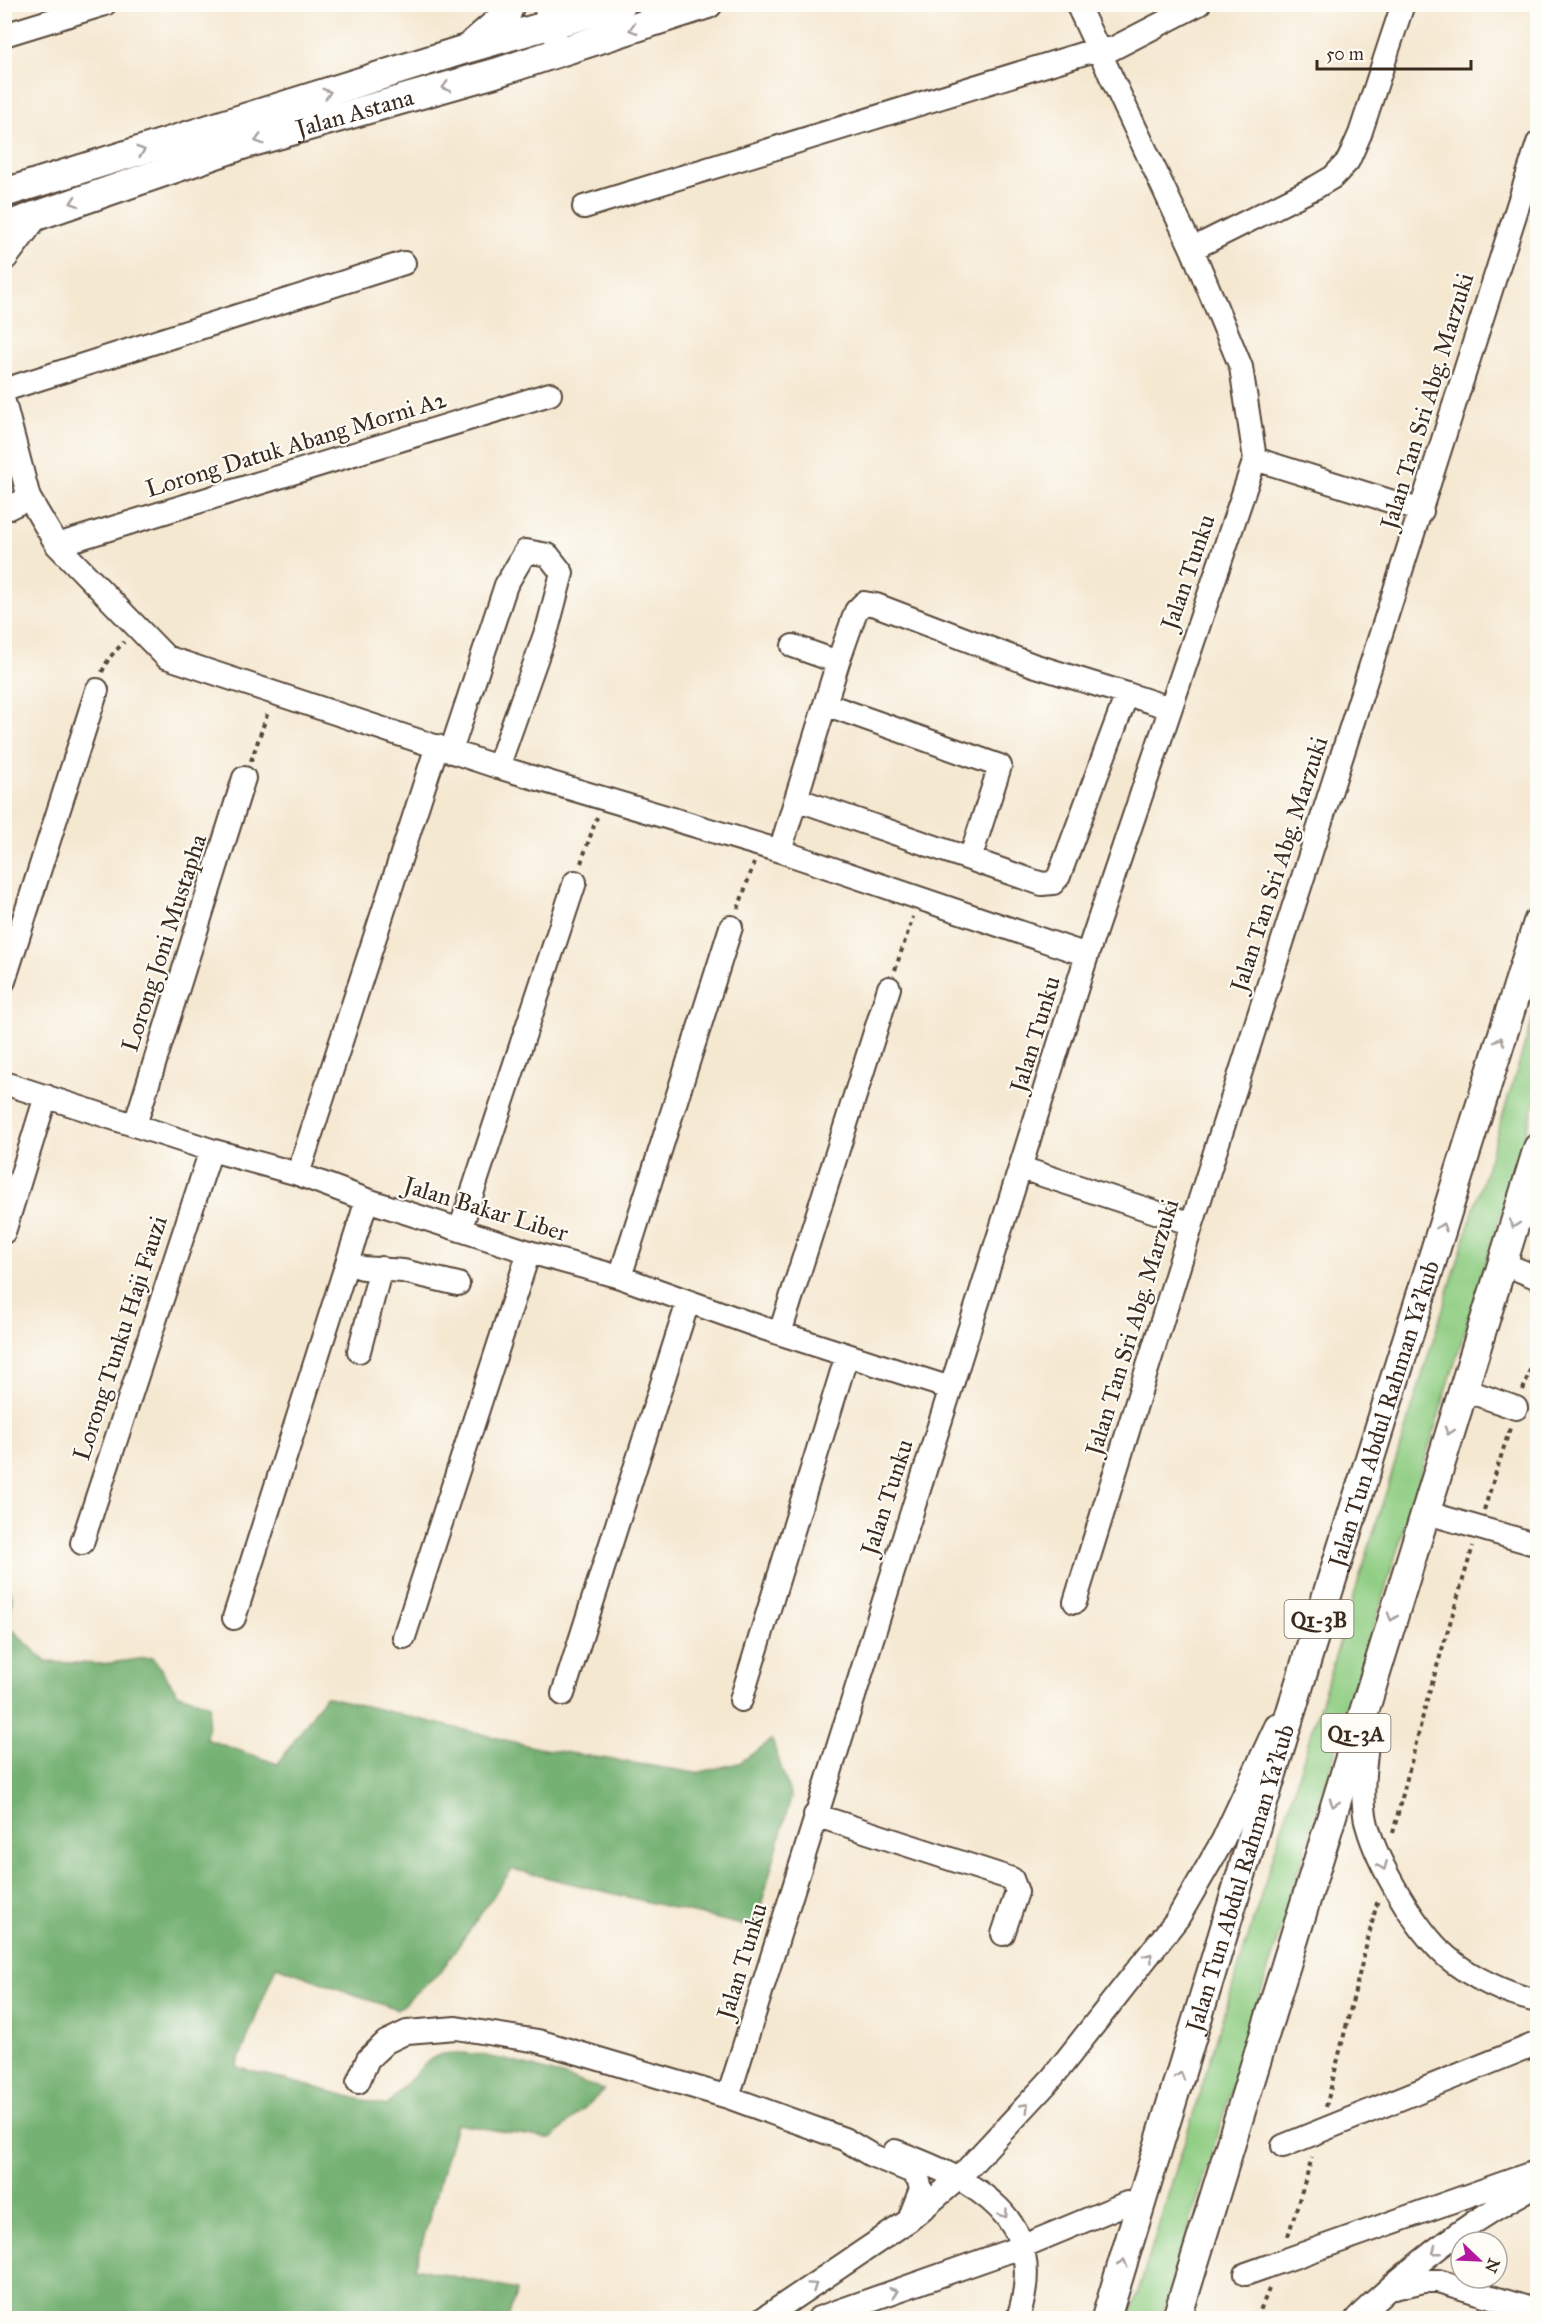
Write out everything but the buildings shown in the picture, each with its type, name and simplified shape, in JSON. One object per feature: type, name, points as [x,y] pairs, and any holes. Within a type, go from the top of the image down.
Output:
[{"type":"main road","points":[[469,48],[506,15],[510,4]]},
{"type":"main road","name":"Jalan Astana","points":[[4,227],[245,144],[495,73],[708,4]]},
{"type":"main road","name":"Jalan Astana","points":[[4,194],[469,48],[547,14],[609,6]]},
{"type":"main road","points":[[4,256],[36,215]]},
{"type":"main road","name":"Jalan Tun Abdul Rahman Ya'kub","points":[[1106,2319],[1307,1659],[1538,922]]},
{"type":"main road","name":"Q1-3A","points":[[1177,2319],[1377,1664],[1538,1148]]},
{"type":"street","points":[[4,35],[105,4]]},
{"type":"street","name":"Jalan Tunku","points":[[728,2097],[815,1815],[1088,956],[1255,459],[1242,367],[1192,249],[1077,4]]},
{"type":"street","points":[[584,207],[1098,49],[1112,49],[1199,4]]},
{"type":"street","points":[[1192,249],[1316,187],[1333,177],[1348,161],[1360,134],[1403,4]]},
{"type":"street","points":[[547,14],[560,51]]},
{"type":"street","name":"Jalan Tan Sri Abg. Marzuki","points":[[1075,1602],[1192,1224],[1538,143]]},
{"type":"street","points":[[4,390],[404,263]]},
{"type":"street","name":"Lorong Datuk Abang Morni A2","points":[[57,545],[550,394]]},
{"type":"street","points":[[4,402],[29,498],[57,545],[166,657],[498,767],[770,848],[1088,956]]},
{"type":"street","points":[[1255,459],[1422,511]]},
{"type":"street","points":[[4,510],[29,498]]},
{"type":"street","points":[[298,1174],[444,748],[506,585],[526,551],[548,555],[562,573],[548,626],[498,767]]},
{"type":"street","points":[[770,848],[796,799],[838,662],[856,611],[864,603],[876,605],[1033,665],[1170,708]]},
{"type":"street","points":[[793,646],[838,662]]},
{"type":"street","points":[[4,981],[97,690]]},
{"type":"street","points":[[796,799],[1042,884],[1053,883],[1059,876],[1127,694]]},
{"type":"street","points":[[825,704],[1000,766],[970,859]]},
{"type":"street","name":"Lorong Joni Mustapha","points":[[135,1125],[244,778]]},
{"type":"street","points":[[460,1230],[575,882]]},
{"type":"street","points":[[620,1277],[731,927]]},
{"type":"street","points":[[780,1333],[889,988]]},
{"type":"street","name":"Jalan Bakar Liber","points":[[4,1083],[211,1150],[298,1174],[367,1200],[529,1252],[620,1277],[780,1333],[950,1388]]},
{"type":"street","points":[[4,1232],[46,1096]]},
{"type":"street","name":"Lorong Tunku Haji Fauzi","points":[[81,1543],[211,1150]]},
{"type":"street","points":[[1021,1168],[1192,1224]]},
{"type":"street","points":[[234,1618],[367,1200]]},
{"type":"street","points":[[404,1637],[529,1252]]},
{"type":"street","points":[[347,1263],[363,1268],[381,1268],[458,1284]]},
{"type":"street","points":[[1502,1263],[1538,1278]]},
{"type":"street","points":[[360,1351],[381,1268]]},
{"type":"street","points":[[563,1694],[688,1302]]},
{"type":"street","points":[[741,1700],[847,1355]]},
{"type":"street","points":[[1462,1389],[1516,1408]]},
{"type":"street","points":[[1424,1512],[1538,1545]]},
{"type":"street","points":[[764,2319],[908,2221],[959,2178],[1052,2078],[1178,1918],[1223,1840],[1307,1659]]},
{"type":"street","points":[[1377,1664],[1364,1772],[1366,1824],[1384,1872],[1420,1924],[1447,1957],[1485,1981],[1538,2001]]},
{"type":"street","points":[[815,1815],[1012,1879],[1017,1892],[1003,1934]]},
{"type":"street","points":[[358,2082],[368,2059],[386,2042],[407,2032],[456,2028],[538,2041],[728,2097],[844,2139],[871,2156],[910,2171],[918,2178],[921,2189],[919,2200],[908,2221]]},
{"type":"street","points":[[1283,2146],[1538,2043]]},
{"type":"street","points":[[844,2139],[872,2142],[927,2163],[959,2178],[1002,2209],[1015,2230],[1026,2266],[1026,2295],[1018,2319]]},
{"type":"street","points":[[927,2163],[955,2159],[976,2144],[993,2140]]},
{"type":"street","points":[[1246,2274],[1538,2171]]},
{"type":"street","points":[[1357,2319],[1386,2290],[1470,2223],[1538,2186]]},
{"type":"street","points":[[1476,2230],[1509,2200]]},
{"type":"street","points":[[819,2319],[1021,2247],[1127,2203]]},
{"type":"street","points":[[1386,2290],[1424,2281],[1438,2281],[1538,2311]]},
{"type":"street","points":[[1484,2290],[1492,2297]]},
{"type":"path","points":[[97,690],[110,658],[138,630]]},
{"type":"path","points":[[244,778],[274,694]]},
{"type":"path","points":[[575,882],[603,799]]},
{"type":"path","points":[[731,927],[770,848]]},
{"type":"path","points":[[889,988],[919,899]]},
{"type":"path","points":[[1257,2319],[1280,2261],[1321,2130],[1404,1784],[1479,1528],[1516,1408],[1538,1347]]},
{"type":"green space","points":[[1537,1005],[1537,1096],[1161,2318],[1130,2318]]},
{"type":"green space","points":[[4,1580],[12,1595],[10,1627],[46,1662],[102,1664],[153,1657],[177,1693],[210,1705],[206,1739],[278,1764],[325,1696],[538,1748],[696,1773],[739,1763],[772,1740],[791,1797],[755,1928],[512,1869],[441,1971],[397,2010],[276,1966],[236,2067],[386,2106],[425,2064],[445,2054],[465,2053],[516,2063],[604,2090],[551,2139],[456,2124],[415,2268],[517,2290],[508,2318],[5,2318]]}]
